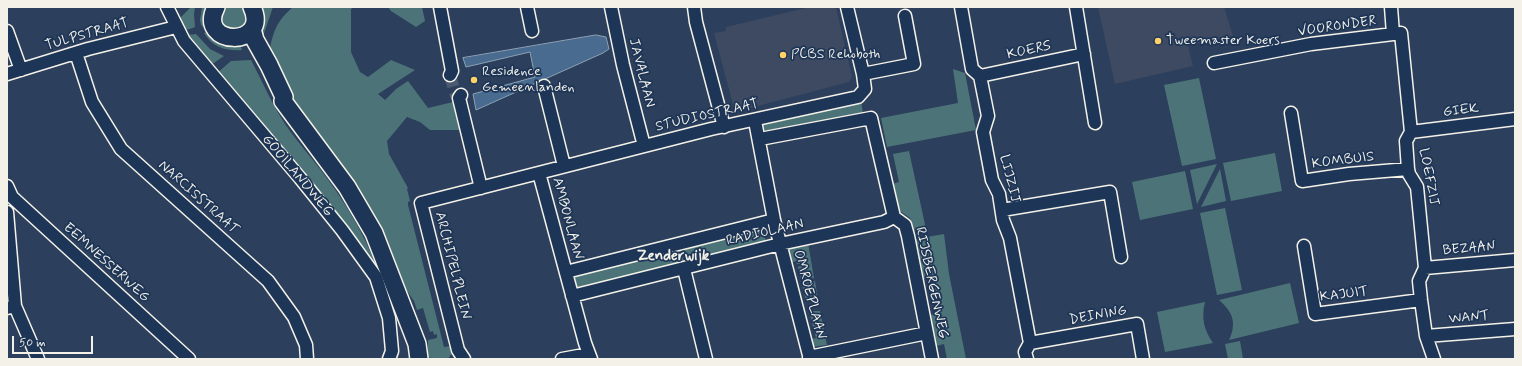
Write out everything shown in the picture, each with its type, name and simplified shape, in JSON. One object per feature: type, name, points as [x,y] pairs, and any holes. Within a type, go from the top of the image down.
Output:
[{"type":"main road","points":[[214,9],[214,24],[218,31],[225,36],[250,19]]},
{"type":"main road","name":"GOOILANDWEG","points":[[250,19],[255,40],[284,97],[283,101],[347,187],[374,233],[417,344],[419,359]]},
{"type":"main road","name":"GOOILANDWEG","points":[[404,309],[409,359]]},
{"type":"street","name":"GOOILANDWEG","points":[[167,7],[184,41],[328,213],[376,277],[390,318],[392,351],[389,359]]},
{"type":"street","points":[[440,7],[452,73]]},
{"type":"street","points":[[527,7],[532,31]]},
{"type":"street","name":"JAVALAAN","points":[[611,7],[623,65],[644,146]]},
{"type":"street","points":[[694,7],[696,22],[724,127]]},
{"type":"street","name":"STUDIOSTRAAT","points":[[539,173],[644,146],[858,97],[865,89],[863,74],[847,7]]},
{"type":"street","name":"LIJZIJ","points":[[961,7],[972,69],[980,76],[988,116],[984,132],[992,180],[998,194],[1003,220],[1010,238],[1030,343],[1025,352],[1026,359]]},
{"type":"street","points":[[1076,7],[1095,123]]},
{"type":"street","points":[[1391,7],[1393,34]]},
{"type":"street","points":[[863,74],[914,64],[905,16]]},
{"type":"street","name":"TULPSTRAAT","points":[[7,74],[76,53],[176,27]]},
{"type":"street","points":[[7,31],[21,70]]},
{"type":"street","name":"LOEFZIJ","points":[[1393,34],[1401,33],[1410,132],[1406,141],[1408,169],[1416,187],[1425,268],[1419,281],[1426,336],[1434,359]]},
{"type":"street","name":"VOORONDER","points":[[1214,63],[1311,44],[1393,34]]},
{"type":"street","name":"NARCISSTRAAT","points":[[76,53],[92,102],[122,149],[268,281],[294,316],[306,345],[307,359]]},
{"type":"street","name":"KOERS","points":[[980,76],[1084,54]]},
{"type":"street","points":[[544,86],[564,166]]},
{"type":"street","points":[[458,96],[482,188]]},
{"type":"street","name":"KOMBUIS","points":[[1291,113],[1302,181],[1349,174],[1408,169]]},
{"type":"street","name":"RIJSBERGENWEG","points":[[760,139],[872,118],[894,217],[905,225],[908,236],[932,359]]},
{"type":"street","name":"GIEK","points":[[1410,132],[1515,119]]},
{"type":"street","name":"OMROEPLAAN","points":[[755,121],[760,139],[774,220],[810,358]]},
{"type":"street","name":"ARCHIPELPLEIN","points":[[464,359],[458,350],[421,203],[539,173]]},
{"type":"street","name":"AMBONLAAN","points":[[539,173],[585,343],[590,356]]},
{"type":"street","points":[[7,209],[9,191]]},
{"type":"street","name":"EEMNESSERWEG","points":[[9,191],[190,359]]},
{"type":"street","points":[[1002,210],[1110,192],[1121,257]]},
{"type":"street","points":[[7,212],[11,307],[38,359]]},
{"type":"street","name":"RADIOLAAN","points":[[572,296],[780,244],[884,222],[894,217]]},
{"type":"street","name":"RADIOLAAN","points":[[566,272],[774,220]]},
{"type":"street","name":"KAJUIT","points":[[1304,246],[1315,314],[1421,300]]},
{"type":"street","name":"BEZAAN","points":[[1425,268],[1515,260]]},
{"type":"street","points":[[684,269],[706,359]]},
{"type":"street","name":"DEINING","points":[[1030,343],[1137,324],[1143,359]]},
{"type":"street","name":"WANT","points":[[1426,336],[1515,329]]},
{"type":"street","points":[[810,358],[927,333]]},
{"type":"street","points":[[566,359],[590,356]]},
{"type":"shaded area","name":"PCBS Rehoboth","points":[[810,7],[836,7],[852,77],[849,82],[735,112],[714,33],[726,31],[726,27]]},
{"type":"shaded area","name":"Tweemaster Koers","points":[[1098,7],[1224,7],[1233,36],[1188,46],[1193,66],[1115,84]]},
{"type":"shaded area","points":[[596,35],[606,37],[609,49],[476,110],[473,94],[535,77],[530,52],[466,67],[463,58]]},
{"type":"green space","points":[[191,7],[195,7],[195,27],[183,30],[178,20]]},
{"type":"green space","points":[[202,7],[206,7],[209,12],[210,25],[203,27],[200,20]]},
{"type":"green space","points":[[226,7],[242,7],[245,11],[246,16],[244,25],[240,29],[234,30],[224,25],[221,20],[222,14]]},
{"type":"green space","points":[[263,7],[273,7],[262,39],[260,32],[263,25]]},
{"type":"green space","points":[[293,7],[355,7],[351,9],[351,52],[360,72],[368,77],[391,60],[415,70],[378,94],[385,100],[396,89],[408,81],[428,108],[453,102],[460,130],[430,130],[420,122],[407,117],[387,141],[389,154],[408,188],[410,201],[408,202],[408,205],[444,347],[452,346],[454,350],[448,359],[434,359],[428,357],[428,340],[437,338],[437,334],[434,335],[433,331],[430,332],[423,308],[417,310],[414,301],[398,278],[362,197],[294,100],[265,51],[270,48],[273,35],[280,21]]},
{"type":"green space","points":[[388,7],[422,7],[425,21],[416,27],[391,11]]},
{"type":"green space","points":[[212,31],[239,43],[242,50],[220,48],[211,42],[204,33]]},
{"type":"green space","points":[[196,34],[210,49],[224,56],[211,65],[188,38],[188,35]]},
{"type":"green space","points":[[251,60],[285,124],[326,177],[351,214],[365,240],[382,281],[216,74],[231,61]]},
{"type":"green space","points":[[953,69],[965,73],[976,130],[887,147],[881,118],[958,103]]},
{"type":"green space","points":[[1199,78],[1216,159],[1182,166],[1164,85]]},
{"type":"green space","points":[[861,101],[863,113],[768,132],[763,129],[763,125],[766,124]]},
{"type":"green space","points":[[909,151],[926,229],[915,231],[910,218],[897,209],[892,184],[899,182],[893,154]]},
{"type":"green space","points":[[1275,153],[1282,191],[1231,201],[1223,163]]},
{"type":"green space","points":[[1217,164],[1197,204],[1190,170]]},
{"type":"green space","points":[[1220,169],[1226,201],[1201,207]]},
{"type":"green space","points":[[1185,171],[1193,209],[1140,220],[1132,182]]},
{"type":"green space","points":[[1225,208],[1242,290],[1217,295],[1200,213]]},
{"type":"green space","points":[[762,227],[766,241],[687,261],[683,247]]},
{"type":"green space","points":[[944,234],[949,274],[966,359],[947,359],[944,344],[936,346],[930,315],[938,313],[932,277],[924,279],[916,239]]},
{"type":"green space","points":[[808,243],[814,278],[801,280],[798,267],[800,264],[797,264],[796,261],[790,263],[786,248]]},
{"type":"green space","points":[[680,248],[684,262],[579,291],[576,290],[574,285],[574,276]]},
{"type":"green space","points":[[815,281],[818,300],[806,301],[802,284]]},
{"type":"green space","points":[[1290,283],[1299,323],[1229,340],[1233,328],[1232,318],[1228,309],[1219,300]]},
{"type":"green space","points":[[1205,302],[1203,319],[1207,333],[1213,343],[1165,352],[1157,312]]},
{"type":"green space","points":[[809,311],[820,311],[827,345],[812,347],[809,340],[816,338]]},
{"type":"green space","points":[[1240,341],[1243,359],[1228,359],[1225,344]]},
{"type":"tunnel","points":[[450,75],[456,96]]},
{"type":"place","name":"Tweemaster Koers","points":[[1158,41]]},
{"type":"place","name":"PCBS Rehoboth","points":[[783,55]]},
{"type":"place","name":"Residence Gemeenlanden","points":[[474,80]]},
{"type":"district","name":"Zenderwijk","points":[[673,257]]}]
